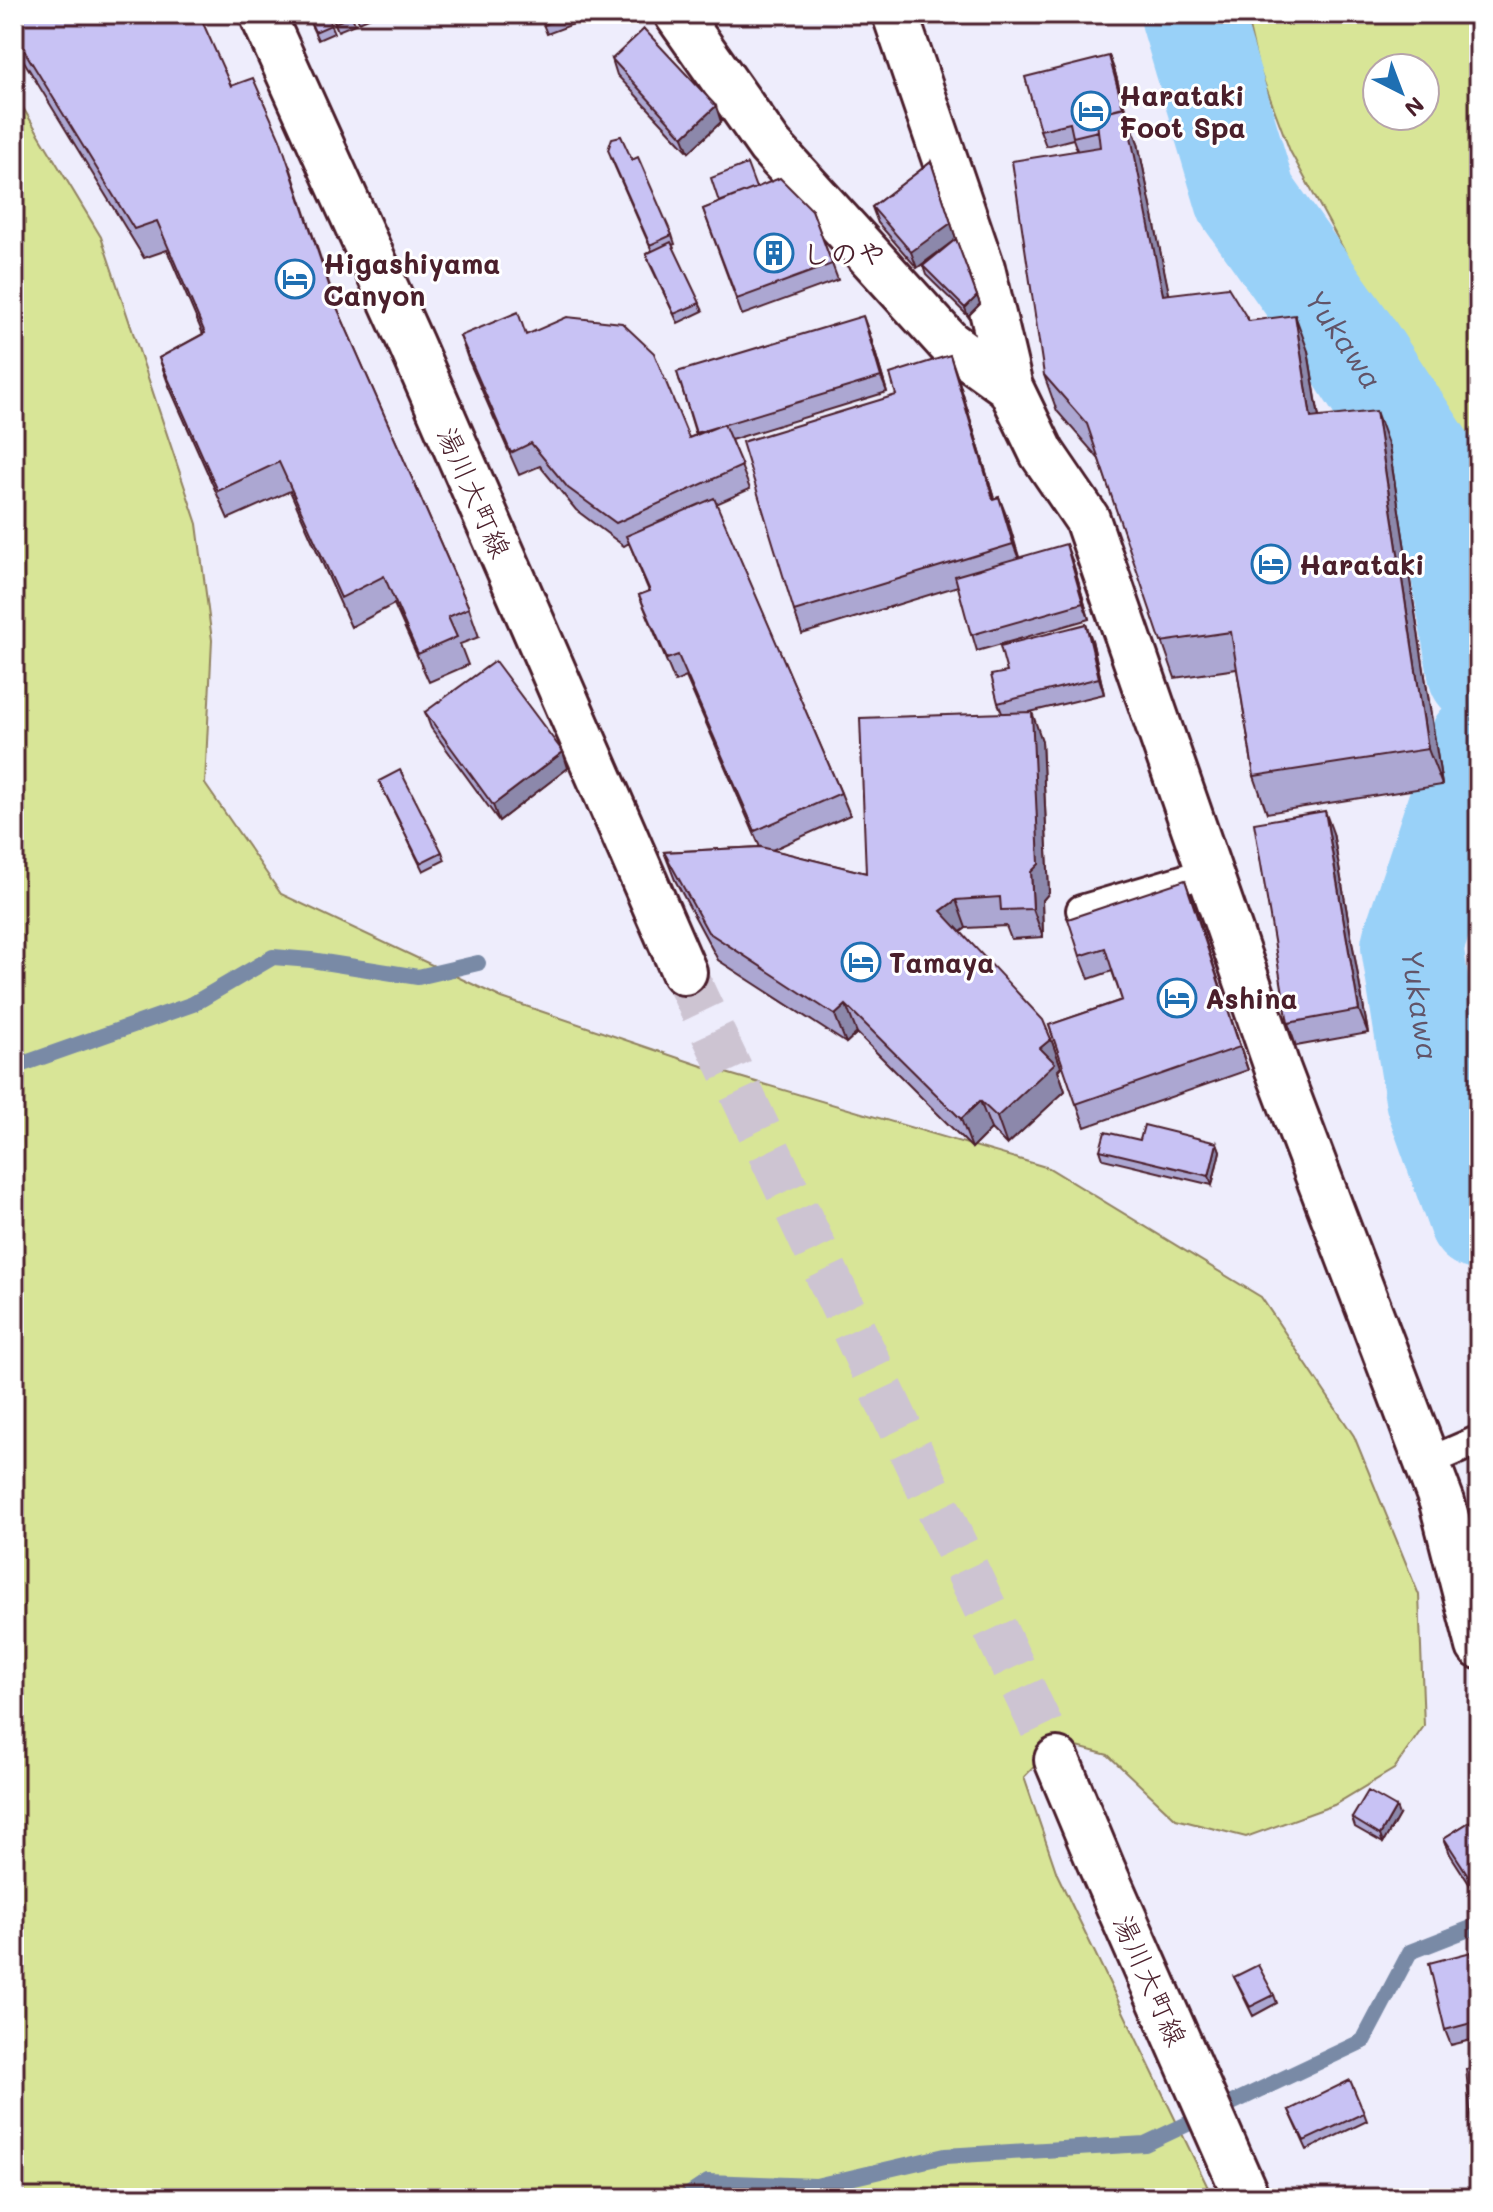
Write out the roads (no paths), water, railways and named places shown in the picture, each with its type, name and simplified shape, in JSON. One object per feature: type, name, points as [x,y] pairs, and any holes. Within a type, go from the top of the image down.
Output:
[{"type":"street","name":"湯川大町線","points":[[262,14],[411,344],[684,972]]},
{"type":"street","points":[[677,14],[770,146],[949,343],[1010,387]]},
{"type":"street","points":[[895,14],[982,268],[1010,387],[1042,453],[1087,519],[1278,1070],[1442,1502],[1479,1646]]},
{"type":"street","name":"湯川大町線","points":[[1057,1760],[1247,2198]]},
{"type":"lane","points":[[1081,910],[1209,872]]},
{"type":"lane","points":[[1428,1462],[1477,1440]]},
{"type":"waterway","name":"Yukawa","points":[[1191,14],[1246,199],[1347,341],[1428,465],[1458,550],[1479,673]]},
{"type":"waterway","name":"Yukawa","points":[[1479,744],[1412,946],[1436,1098],[1479,1219]]},
{"type":"waterway","points":[[14,1067],[193,1004],[273,957],[418,977],[478,963]]},
{"type":"waterway","points":[[684,2198],[708,2182],[816,2186],[945,2156],[1145,2144],[1363,2041],[1410,1952],[1479,1925]]},
{"type":"tunnel","points":[[684,972],[1057,1760]]},
{"type":"place","name":"Harataki Foot Spa","points":[[1091,111]]},
{"type":"place","name":"しのや","points":[[774,253]]},
{"type":"place","name":"Higashiyama Canyon","points":[[295,279]]},
{"type":"place","name":"Harataki","points":[[1271,564]]},
{"type":"place","name":"Tamaya","points":[[861,962]]},
{"type":"place","name":"Ashina","points":[[1177,998]]}]
